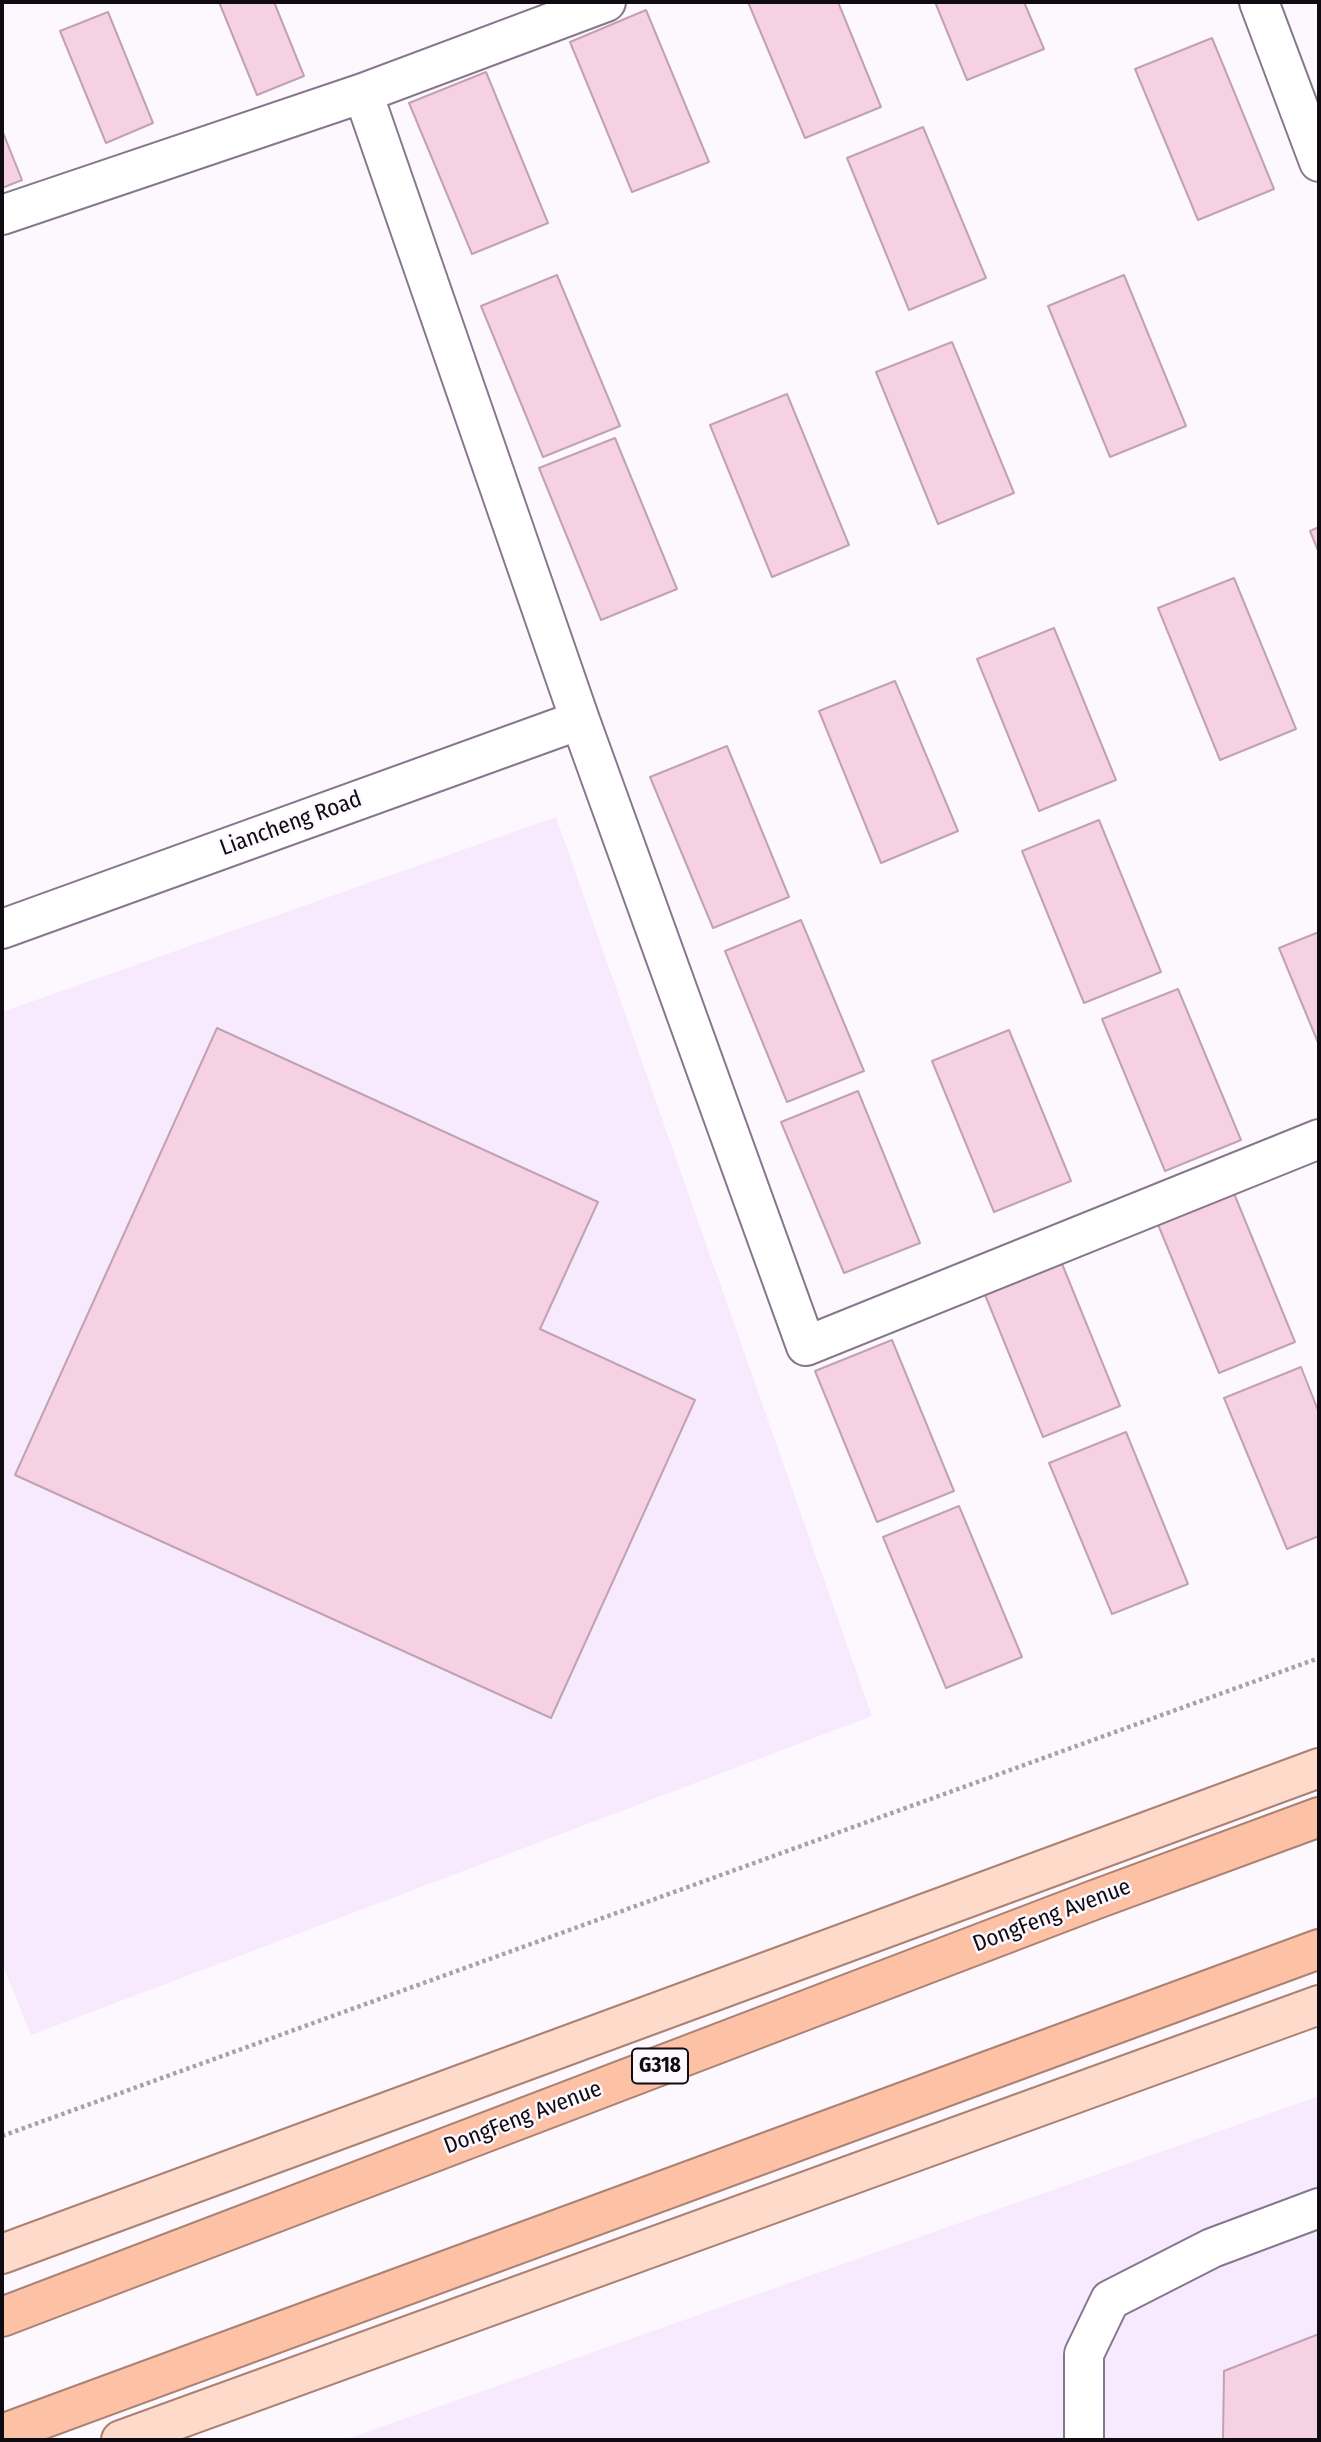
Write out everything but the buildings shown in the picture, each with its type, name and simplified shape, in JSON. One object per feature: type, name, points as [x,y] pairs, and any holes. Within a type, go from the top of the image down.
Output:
[{"type":"highway","name":"DongFeng Avenue","points":[[2,2317],[1094,1900],[1319,1817]]},
{"type":"highway","points":[[2,2434],[1319,1949]]},
{"type":"main road","points":[[2,2254],[1319,1769]]},
{"type":"main road","points":[[121,2440],[1319,2005]]},
{"type":"street","points":[[2,215],[363,93],[606,2]]},
{"type":"street","points":[[1259,2],[1319,162]]},
{"type":"street","points":[[363,93],[580,720],[806,1346],[1319,1139]]},
{"type":"street","name":"Liancheng Road","points":[[2,929],[580,720]]},
{"type":"street","points":[[1084,2440],[1084,2354],[1111,2300],[1212,2249],[1319,2208]]},
{"type":"path","points":[[2,2136],[1319,1658]]},
{"type":"shaded area","points":[[556,817],[872,1716],[31,2035],[2,1963],[2,1012]]},
{"type":"shaded area","points":[[1319,2096],[1319,2440],[344,2440]]}]
